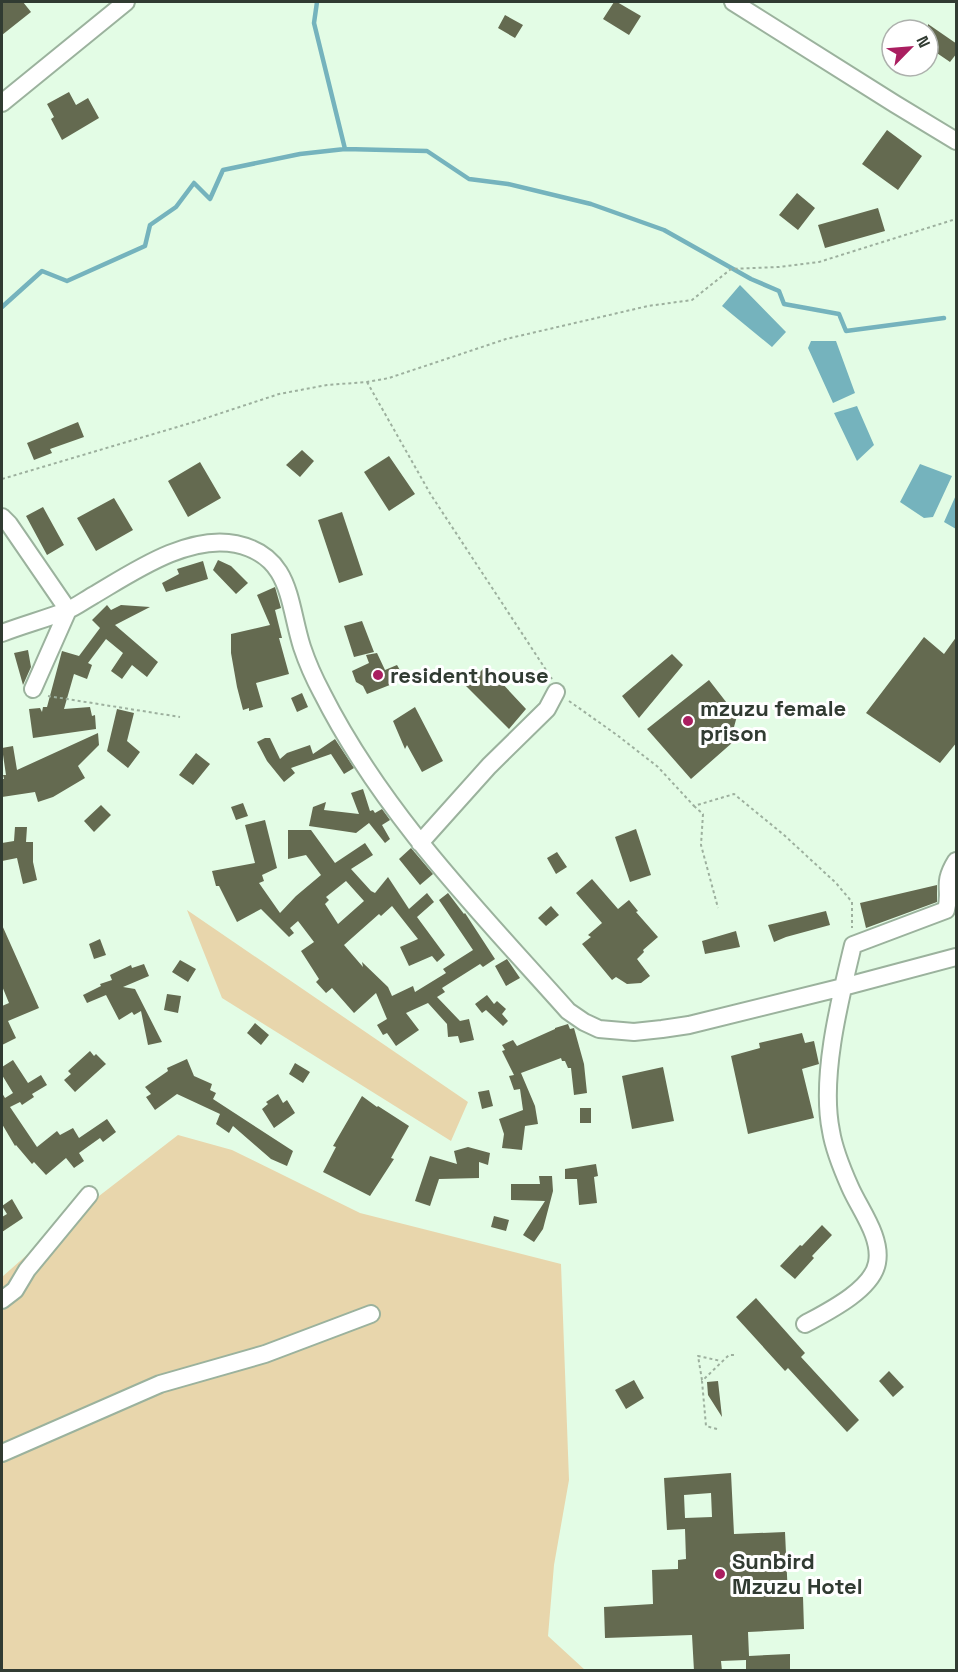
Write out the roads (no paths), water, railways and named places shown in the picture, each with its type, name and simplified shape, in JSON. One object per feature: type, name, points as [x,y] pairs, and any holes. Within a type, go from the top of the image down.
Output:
[{"type":"street","points":[[2,103],[126,2]]},
{"type":"street","points":[[733,2],[895,105],[957,141]]},
{"type":"street","points":[[2,517],[68,610]]},
{"type":"street","points":[[2,633],[68,610],[146,564],[176,552],[207,543],[236,544],[261,555],[277,567],[285,583],[302,647],[322,694],[380,789],[420,843],[568,1011],[599,1029],[634,1032],[689,1025],[957,957]]},
{"type":"street","points":[[33,689],[68,610]]},
{"type":"street","points":[[420,843],[489,766],[547,709],[556,692]]},
{"type":"street","points":[[805,1324],[856,1292],[873,1275],[878,1262],[877,1244],[837,1156],[830,1130],[828,1077],[843,987],[853,945],[946,910],[947,879],[957,861]]},
{"type":"street","points":[[2,1300],[15,1290],[27,1270],[89,1195]]},
{"type":"street","points":[[2,1453],[160,1384],[265,1354],[370,1314]]},
{"type":"water","points":[[740,285],[786,332],[772,347],[722,306]]},
{"type":"water","points":[[811,341],[836,341],[855,393],[833,403],[808,348]]},
{"type":"water","points":[[857,406],[874,445],[857,461],[834,413]]},
{"type":"water","points":[[920,464],[952,476],[933,517],[924,518],[900,502]]},
{"type":"water","points":[[956,495],[956,529],[944,522]]},
{"type":"waterway","points":[[317,2],[314,23],[345,149]]},
{"type":"waterway","points":[[2,307],[42,271],[67,281],[145,246],[150,225],[176,207],[194,183],[210,199],[223,170],[300,154],[345,149],[427,151],[469,179],[508,184],[591,204],[664,230],[751,279],[779,291],[784,304],[839,314],[846,331],[944,318]]},
{"type":"place","name":"resident house","points":[[378,675]]},
{"type":"place","name":"mzuzu female prison","points":[[688,721]]},
{"type":"place","name":"Sunbird Mzuzu Hotel","points":[[720,1574]]}]
